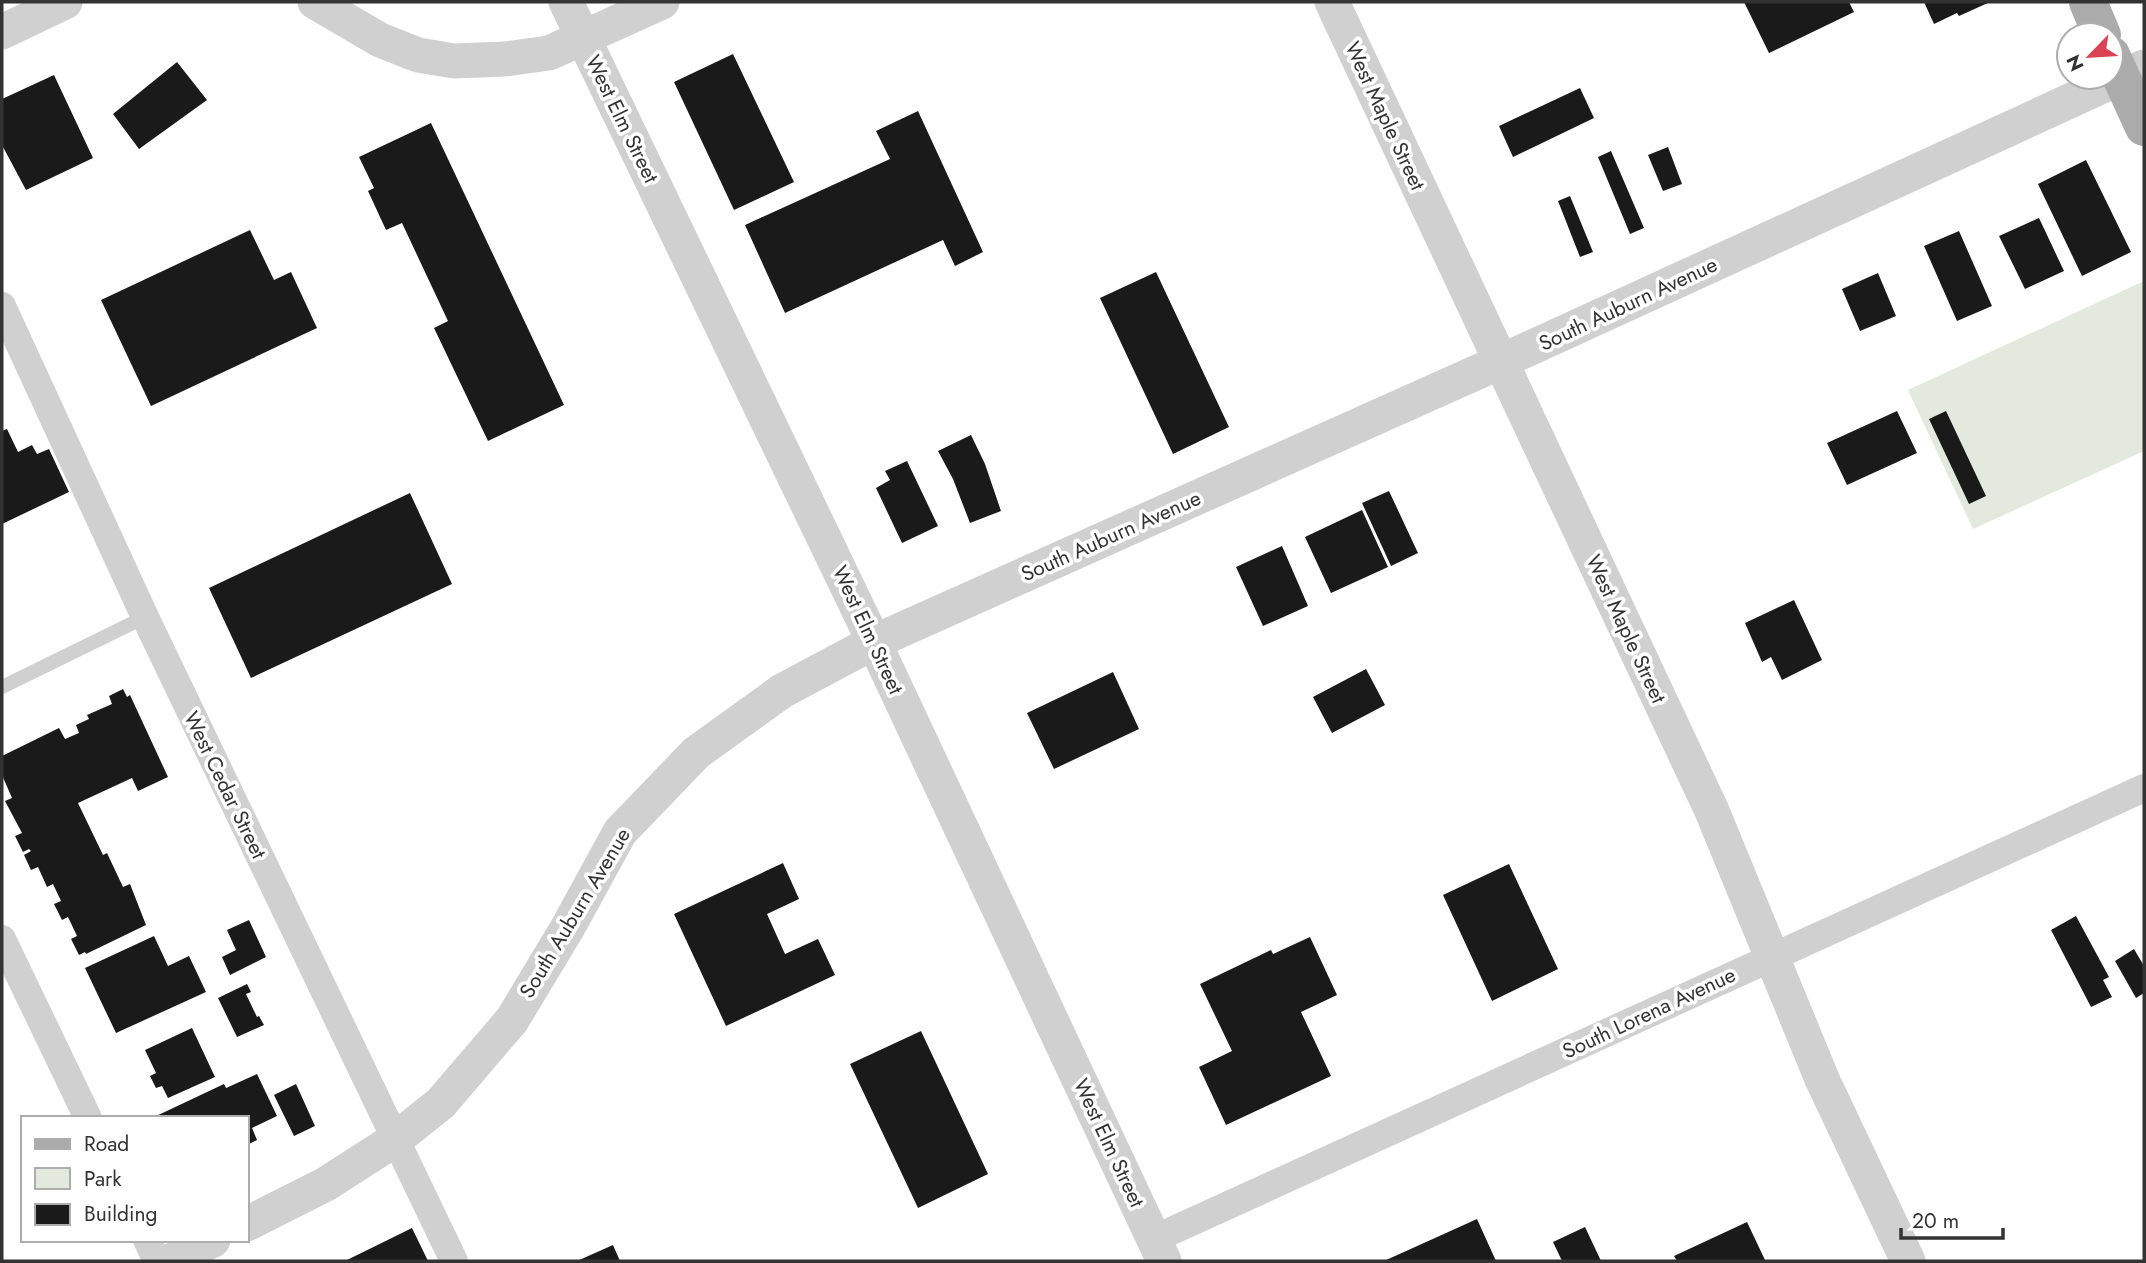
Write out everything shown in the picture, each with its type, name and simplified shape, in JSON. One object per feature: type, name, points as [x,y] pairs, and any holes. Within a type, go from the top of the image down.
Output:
[{"type":"main road","points":[[2088,2],[2096,21]]},
{"type":"main road","points":[[2126,67],[2144,127]]},
{"type":"street","points":[[2,32],[65,2]]},
{"type":"street","points":[[315,2],[380,40],[418,55],[454,61],[505,59],[548,53],[662,2]]},
{"type":"street","name":"West Elm Street","points":[[566,2],[874,642],[1161,1256]]},
{"type":"street","name":"West Maple Street","points":[[1332,2],[1712,811],[1822,1079],[1908,1261]]},
{"type":"street","name":"South Auburn Avenue","points":[[248,1223],[326,1184],[396,1139],[441,1103],[512,1020],[568,928],[620,832],[696,752],[782,691],[874,642],[1500,362],[2126,67]]},
{"type":"street","name":"West Cedar Street","points":[[2,306],[145,617],[454,1261]]},
{"type":"street","name":"South Lorena Avenue","points":[[1161,1256],[1772,956],[2144,788]]},
{"type":"street","points":[[2,939],[87,1116]]},
{"type":"street","points":[[148,1242],[157,1261]]},
{"type":"street","points":[[172,1261],[210,1242]]},
{"type":"lane","points":[[2,687],[145,617]]},
{"type":"green space","points":[[2144,281],[2144,451],[1973,529],[1908,390]]},
{"type":"building","points":[[1744,2],[1849,2],[1854,12],[1769,53]]},
{"type":"building","points":[[1924,2],[1990,2],[1934,24]]},
{"type":"building","points":[[733,54],[794,182],[734,210],[674,82]]},
{"type":"building","points":[[177,62],[207,100],[139,149],[113,114]]},
{"type":"building","points":[[54,75],[93,158],[26,190],[2,145],[2,99]]},
{"type":"building","points":[[1580,88],[1594,118],[1513,157],[1499,126]]},
{"type":"building","points":[[918,111],[983,252],[955,266],[943,240],[785,313],[745,225],[890,159],[876,131]]},
{"type":"building","points":[[431,123],[564,405],[488,441],[434,328],[448,321],[402,223],[386,230],[368,191],[374,188],[359,157]]},
{"type":"building","points":[[1668,147],[1682,184],[1663,191],[1648,155]]},
{"type":"building","points":[[1611,151],[1644,228],[1630,234],[1598,157]]},
{"type":"building","points":[[2086,160],[2131,252],[2082,276],[2038,184]]},
{"type":"building","points":[[1570,196],[1593,252],[1580,257],[1558,201]]},
{"type":"building","points":[[2039,218],[2064,271],[2025,289],[1999,236]]},
{"type":"building","points":[[250,230],[274,280],[291,272],[317,328],[151,406],[101,300]]},
{"type":"building","points":[[1959,231],[1992,306],[1957,321],[1924,246]]},
{"type":"building","points":[[1156,272],[1229,427],[1173,454],[1100,298]]},
{"type":"building","points":[[1878,273],[1896,316],[1860,331],[1842,289]]},
{"type":"building","points":[[1897,411],[1917,453],[1847,485],[1827,443]]},
{"type":"building","points":[[1946,411],[1986,496],[1969,504],[1929,419]]},
{"type":"building","points":[[7,429],[18,452],[32,445],[37,454],[49,449],[69,492],[2,524],[2,431]]},
{"type":"building","points":[[971,435],[985,464],[1001,511],[970,523],[953,479],[938,451]]},
{"type":"building","points":[[907,461],[938,526],[902,543],[876,488],[890,480],[885,471]]},
{"type":"building","points":[[1389,491],[1418,553],[1391,566],[1362,503]]},
{"type":"building","points":[[410,493],[452,584],[251,678],[209,588]]},
{"type":"building","points":[[1362,510],[1388,567],[1331,593],[1305,537]]},
{"type":"building","points":[[1282,546],[1308,606],[1263,626],[1236,567]]},
{"type":"building","points":[[1794,600],[1822,660],[1782,680],[1771,657],[1762,662],[1745,623]]},
{"type":"building","points":[[1366,669],[1385,705],[1332,733],[1313,697]]},
{"type":"building","points":[[1113,672],[1139,729],[1054,769],[1027,713]]},
{"type":"building","points":[[123,689],[127,697],[130,695],[168,777],[138,791],[132,778],[78,803],[103,855],[107,853],[123,887],[130,884],[146,925],[79,955],[71,939],[77,936],[68,917],[62,920],[54,904],[61,901],[53,884],[47,887],[38,867],[31,870],[24,855],[31,851],[29,849],[23,852],[15,836],[22,833],[5,801],[12,798],[2,775],[2,756],[59,728],[65,739],[79,733],[76,725],[89,719],[87,715],[112,704],[109,696]]},
{"type":"building","points":[[783,863],[799,899],[767,914],[785,954],[818,939],[835,975],[726,1026],[674,914]]},
{"type":"building","points":[[1509,864],[1558,969],[1492,1001],[1443,895]]},
{"type":"building","points":[[2076,916],[2109,977],[2103,980],[2112,997],[2091,1007],[2051,930]]},
{"type":"building","points":[[249,920],[266,957],[230,975],[222,957],[236,950],[227,930]]},
{"type":"building","points":[[154,936],[168,966],[189,956],[206,992],[116,1033],[85,968]]},
{"type":"building","points":[[1310,937],[1337,995],[1301,1012],[1331,1076],[1226,1125],[1199,1067],[1232,1051],[1200,984],[1271,950],[1273,954]]},
{"type":"building","points":[[2134,949],[2144,966],[2144,993],[2136,998],[2115,961]]},
{"type":"building","points":[[247,984],[251,992],[246,994],[264,1025],[237,1037],[218,998]]},
{"type":"building","points":[[192,1028],[215,1077],[168,1098],[162,1086],[156,1088],[150,1076],[156,1073],[145,1050]]},
{"type":"building","points":[[921,1031],[988,1174],[918,1208],[850,1064]]},
{"type":"building","points":[[257,1074],[277,1116],[252,1128],[257,1140],[248,1144],[248,1116],[156,1116],[224,1084],[226,1088]]},
{"type":"building","points":[[296,1084],[315,1126],[294,1136],[274,1095]]},
{"type":"building","points":[[1477,1219],[1496,1261],[1384,1261]]},
{"type":"building","points":[[1747,1222],[1765,1260],[1677,1261],[1674,1256]]},
{"type":"building","points":[[1585,1227],[1601,1261],[1562,1261],[1553,1242]]},
{"type":"building","points":[[412,1228],[428,1261],[345,1261]]},
{"type":"building","points":[[613,1245],[620,1261],[577,1261]]}]
